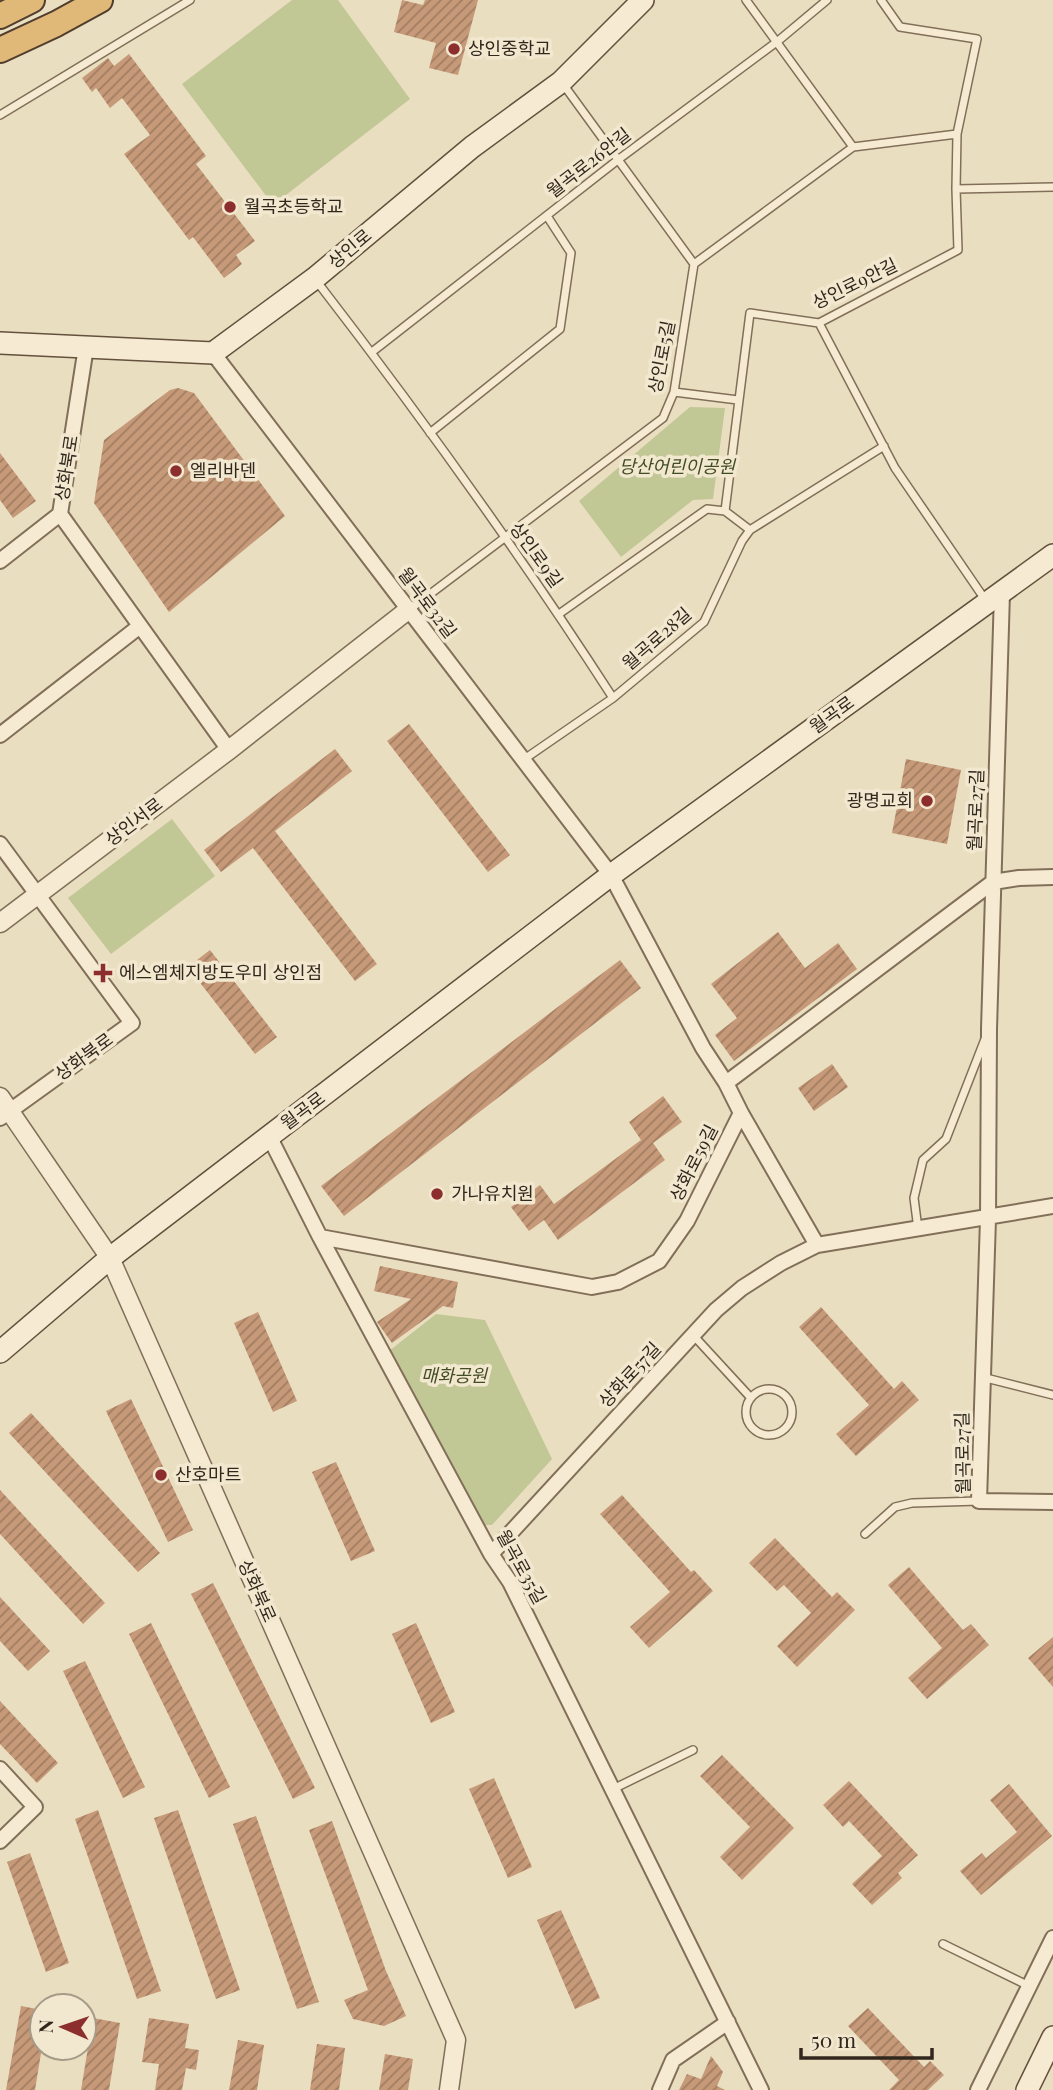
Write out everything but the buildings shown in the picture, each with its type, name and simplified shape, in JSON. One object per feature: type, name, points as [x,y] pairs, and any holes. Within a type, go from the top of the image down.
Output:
[{"type":"highway","points":[[0,16],[32,0]]},
{"type":"highway","points":[[0,50],[100,0]]},
{"type":"main road","name":"상인로","points":[[213,353],[315,278],[472,147],[561,82],[643,0]]},
{"type":"main road","points":[[0,343],[213,353]]},
{"type":"main road","name":"월곡로","points":[[0,1352],[110,1258],[611,875],[1053,555]]},
{"type":"main road","points":[[1027,2090],[1053,2037]]},
{"type":"street","points":[[0,2],[10,0]]},
{"type":"street","points":[[0,62],[56,24]]},
{"type":"street","name":"상화북로","points":[[0,561],[60,514],[86,347]]},
{"type":"street","name":"월곡로32길","points":[[213,353],[611,875]]},
{"type":"street","points":[[60,514],[229,750]]},
{"type":"street","name":"월곡로27길","points":[[995,598],[988,1219],[979,1501],[1053,1502]]},
{"type":"street","name":"상인서로","points":[[0,923],[229,750],[408,610]]},
{"type":"street","points":[[0,735],[140,626]]},
{"type":"street","points":[[0,844],[38,894]]},
{"type":"street","points":[[611,875],[703,1048],[726,1083],[993,882],[1053,874]]},
{"type":"street","name":"상화북로","points":[[38,894],[132,1023],[3,1109],[110,1258],[456,2040],[449,2090]]},
{"type":"street","name":"상화로59길","points":[[320,1237],[592,1287],[618,1282],[659,1261],[687,1221],[741,1113],[726,1083]]},
{"type":"street","points":[[741,1113],[817,1245]]},
{"type":"street","name":"월곡로35길","points":[[269,1136],[320,1237],[491,1554],[510,1582],[761,2090]]},
{"type":"street","name":"상화로57길","points":[[491,1554],[716,1310],[742,1288],[781,1263],[817,1245],[988,1219],[1053,1206]]},
{"type":"street","points":[[0,1769],[35,1807],[0,1841]]},
{"type":"street","points":[[978,2090],[1053,1938]]},
{"type":"street","points":[[660,2090],[673,2060],[728,2022]]},
{"type":"lane","points":[[0,116],[190,0]]},
{"type":"lane","points":[[746,0],[853,146]]},
{"type":"lane","name":"월곡로26안길","points":[[372,352],[619,159],[778,41],[827,0]]},
{"type":"lane","name":"상인로9안길","points":[[725,511],[750,313],[819,323],[958,250],[957,134],[977,39],[900,27],[881,0]]},
{"type":"lane","points":[[561,82],[694,264],[853,146],[957,134]]},
{"type":"lane","points":[[956,189],[1053,187]]},
{"type":"lane","points":[[430,433],[560,329],[571,253],[547,216]]},
{"type":"lane","name":"상인로5길","points":[[408,610],[505,540],[663,418],[674,392],[694,264]]},
{"type":"lane","name":"상인로9길","points":[[315,278],[372,352],[559,614],[613,698]]},
{"type":"lane","points":[[819,323],[895,468],[995,598]]},
{"type":"lane","points":[[674,392],[738,400]]},
{"type":"lane","name":"월곡로28길","points":[[523,760],[613,698],[704,622],[742,541],[750,530],[884,446]]},
{"type":"lane","points":[[559,614],[707,509],[725,511],[750,530]]},
{"type":"lane","name":"월곡로27길","points":[[918,1229],[914,1198],[923,1160],[946,1139],[989,1029]]},
{"type":"lane","points":[[693,1335],[751,1398]]},
{"type":"lane","points":[[982,1377],[1053,1395]]},
{"type":"lane","points":[[771,1389],[785,1394],[792,1415],[786,1428],[772,1435],[757,1432],[748,1420],[747,1405],[751,1398],[763,1390],[771,1389]]},
{"type":"lane","points":[[865,1534],[895,1507],[912,1503],[979,1501]]},
{"type":"lane","points":[[613,1789],[693,1750]]},
{"type":"lane","points":[[943,1944],[1029,1986]]},
{"type":"green space","points":[[292,0],[338,0],[410,99],[273,205],[182,84]]},
{"type":"green space","name":"당산어린이공원","points":[[690,407],[725,408],[713,499],[693,500],[621,557],[579,501]]},
{"type":"green space","points":[[172,819],[215,876],[111,954],[68,898]]},
{"type":"green space","name":"매화공원","points":[[436,1314],[485,1320],[552,1459],[492,1525],[475,1525],[384,1355]]},
{"type":"place","name":"상인중학교","points":[[454,49]]},
{"type":"place","name":"월곡초등학교","points":[[230,207]]},
{"type":"place","name":"엘리바덴","points":[[176,471]]},
{"type":"place","name":"광명교회","points":[[927,801]]},
{"type":"place","name":"에스엠체지방도우미 상인점","points":[[103,973]]},
{"type":"place","name":"가나유치원","points":[[437,1194]]},
{"type":"place","name":"산호마트","points":[[161,1475]]}]
